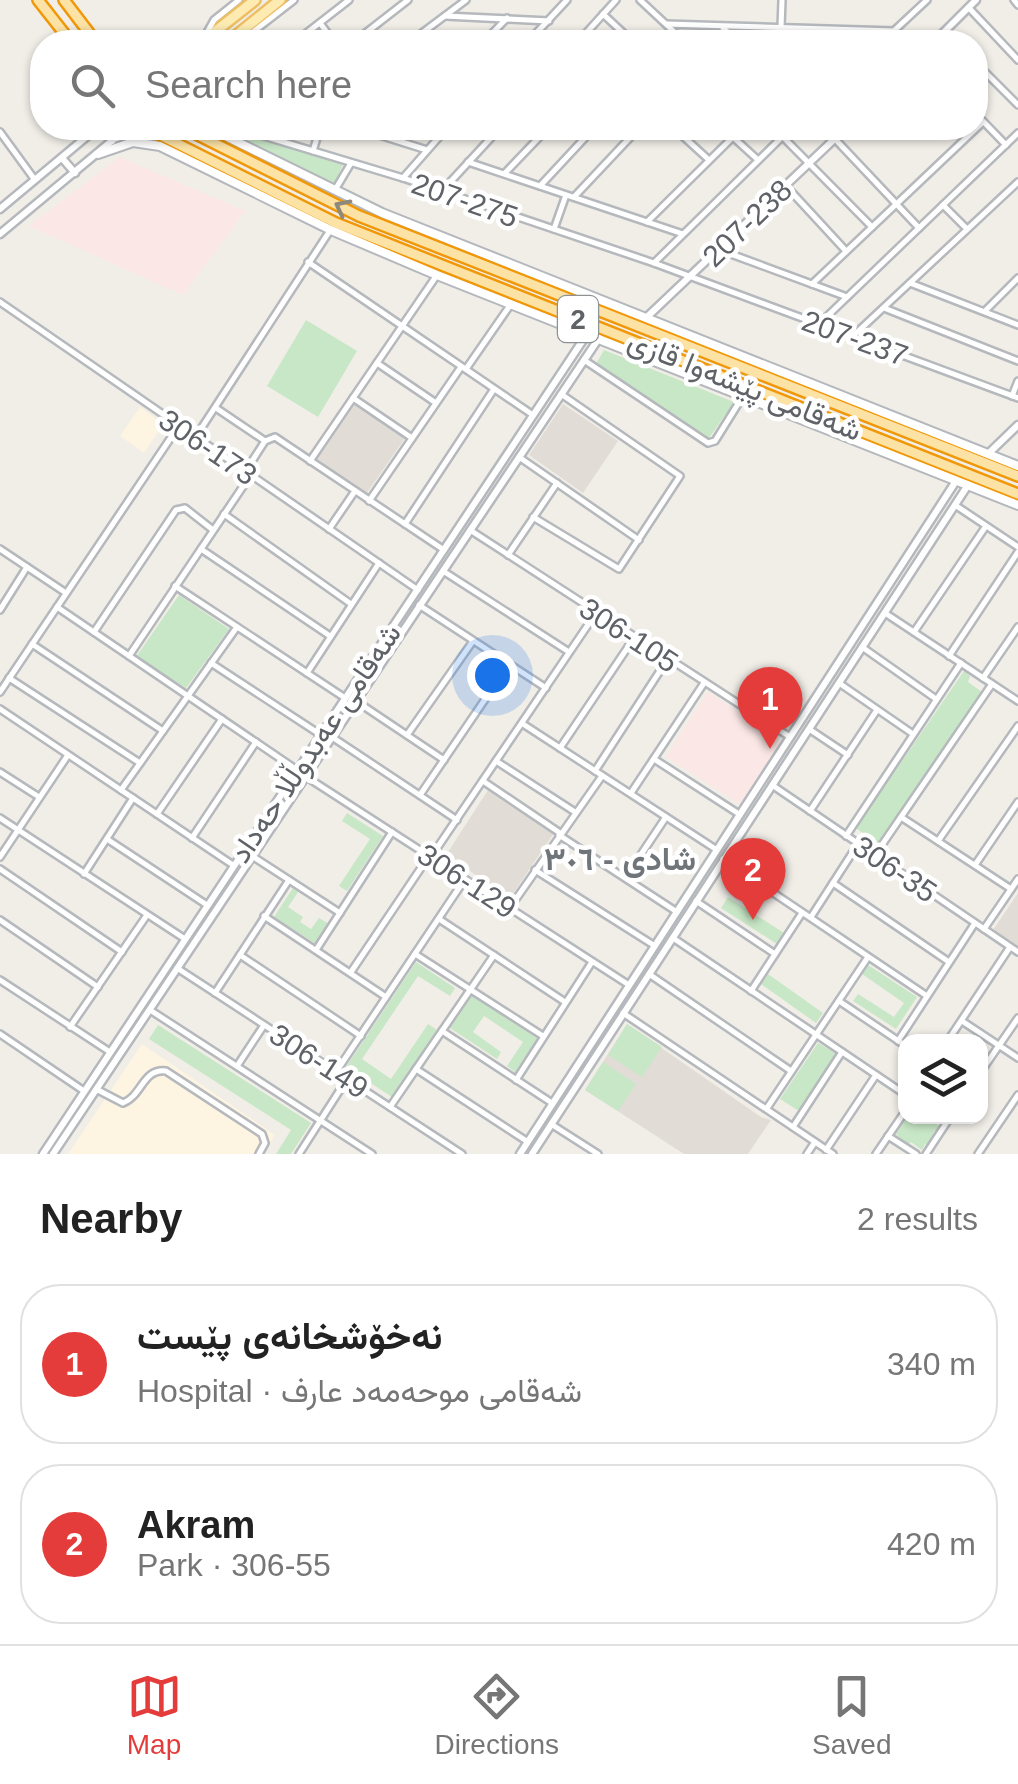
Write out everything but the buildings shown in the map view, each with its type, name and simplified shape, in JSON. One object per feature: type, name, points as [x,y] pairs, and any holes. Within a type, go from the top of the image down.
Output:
[{"type":"highway","points":[[38,0],[62,30]]},
{"type":"highway","points":[[64,0],[87,30]]},
{"type":"highway","name":"شەقامی پێشەوا قازی","points":[[164,140],[333,227],[595,331],[724,376],[865,439],[1018,494]]},
{"type":"highway","name":"شەقامی پێشەوا قازی","points":[[208,140],[359,216],[597,303],[730,361],[894,420],[1018,476]]},
{"type":"highway","points":[[301,187],[307,176]]},
{"type":"highway","points":[[694,365],[705,360],[700,348]]},
{"type":"highway","points":[[724,376],[720,366],[730,361]]},
{"type":"main road","points":[[217,30],[255,0]]},
{"type":"main road","points":[[243,30],[280,0]]},
{"type":"main road","points":[[234,140],[382,212],[597,303],[647,317],[830,395]]},
{"type":"main road","points":[[98,154],[139,142],[172,146]]},
{"type":"main road","points":[[440,271],[511,304],[595,331],[743,396],[865,439],[1018,506]]},
{"type":"main road","points":[[894,420],[1018,466]]},
{"type":"street","points":[[209,30],[214,20],[239,0]]},
{"type":"street","points":[[255,30],[294,0]]},
{"type":"street","points":[[311,30],[348,0]]},
{"type":"street","points":[[369,30],[408,0]]},
{"type":"street","points":[[426,30],[466,0]]},
{"type":"street","points":[[540,30],[567,0]]},
{"type":"street","points":[[590,30],[616,0]]},
{"type":"street","points":[[640,0],[672,30]]},
{"type":"street","points":[[781,28],[782,0]]},
{"type":"street","points":[[895,30],[927,0]]},
{"type":"street","points":[[947,30],[976,0]]},
{"type":"street","points":[[970,8],[1018,60]]},
{"type":"street","points":[[602,14],[620,30]]},
{"type":"street","points":[[445,16],[549,21]]},
{"type":"street","points":[[496,30],[507,18]]},
{"type":"street","points":[[320,23],[325,30]]},
{"type":"street","points":[[666,24],[847,30]]},
{"type":"street","points":[[722,26],[726,30]]},
{"type":"street","points":[[988,75],[1018,105]]},
{"type":"street","points":[[988,126],[1006,145]]},
{"type":"street","points":[[0,132],[35,180]]},
{"type":"street","points":[[818,325],[1018,133]]},
{"type":"street","points":[[0,209],[83,140]]},
{"type":"street","points":[[0,234],[116,140]]},
{"type":"street","name":"207-275","points":[[277,140],[403,178],[692,277]]},
{"type":"street","points":[[313,151],[316,140]]},
{"type":"street","points":[[395,140],[427,150]]},
{"type":"street","points":[[403,178],[436,140]]},
{"type":"street","points":[[441,192],[489,140]]},
{"type":"street","points":[[504,174],[537,140]]},
{"type":"street","points":[[540,186],[583,140]]},
{"type":"street","points":[[574,198],[628,140]]},
{"type":"street","points":[[687,140],[709,160]]},
{"type":"street","points":[[647,222],[730,140]]},
{"type":"street","points":[[736,140],[757,159]]},
{"type":"street","points":[[654,263],[778,140]]},
{"type":"street","points":[[787,140],[872,227]]},
{"type":"street","name":"207-238","points":[[647,317],[833,140]]},
{"type":"street","points":[[839,140],[920,228]]},
{"type":"street","points":[[812,284],[965,140]]},
{"type":"street","points":[[62,158],[75,173]]},
{"type":"street","points":[[468,162],[683,234]]},
{"type":"street","points":[[335,190],[352,163]]},
{"type":"street","points":[[852,338],[1018,182]]},
{"type":"street","points":[[786,186],[846,251]]},
{"type":"street","points":[[554,230],[566,195]]},
{"type":"street","points":[[943,205],[967,230]]},
{"type":"street","points":[[195,438],[333,227]]},
{"type":"street","points":[[720,250],[847,296]]},
{"type":"street","points":[[308,262],[534,415]]},
{"type":"street","points":[[310,461],[440,271]]},
{"type":"street","name":"207-237","points":[[692,277],[1015,397]]},
{"type":"street","points":[[984,312],[1018,278]]},
{"type":"street","points":[[910,284],[1018,325]]},
{"type":"street","name":"306-173","points":[[0,302],[418,590]]},
{"type":"street","points":[[369,501],[511,304]]},
{"type":"street","points":[[884,308],[1018,361]]},
{"type":"street","name":"شەقامی عەبدوڵڵا حەداد","points":[[43,1154],[110,1052],[150,1010],[584,360],[595,331]]},
{"type":"street","name":"شەقامی عەبدوڵڵا حەداد","points":[[53,1154],[233,865],[534,415],[595,331]]},
{"type":"street","points":[[584,360],[706,442],[715,440],[743,396]]},
{"type":"street","points":[[377,363],[436,403]]},
{"type":"street","points":[[1015,397],[1018,380]]},
{"type":"street","points":[[405,524],[494,388]]},
{"type":"street","points":[[533,517],[616,570],[622,567],[679,480],[678,473],[561,394]]},
{"type":"street","points":[[353,398],[412,438]]},
{"type":"street","points":[[216,408],[265,440]]},
{"type":"street","points":[[988,454],[1018,425]]},
{"type":"street","points":[[0,692],[178,427]]},
{"type":"street","points":[[129,656],[224,514],[265,440],[274,437],[444,550]]},
{"type":"street","points":[[519,457],[639,540]]},
{"type":"street","points":[[520,1154],[956,481]]},
{"type":"street","points":[[508,556],[557,483]]},
{"type":"street","points":[[532,1154],[968,486]]},
{"type":"street","points":[[949,493],[958,491],[957,502]]},
{"type":"street","points":[[329,529],[355,492]]},
{"type":"street","points":[[949,656],[1018,549],[957,502]]},
{"type":"street","points":[[94,632],[176,510],[184,508],[213,530]]},
{"type":"street","points":[[224,514],[351,604]]},
{"type":"street","points":[[914,632],[986,526]]},
{"type":"street","name":"306-105","points":[[470,530],[790,738]]},
{"type":"street","points":[[200,548],[330,636]]},
{"type":"street","points":[[0,549],[66,593]]},
{"type":"street","points":[[306,673],[379,564]]},
{"type":"street","points":[[0,610],[27,568]]},
{"type":"street","points":[[442,571],[569,652]]},
{"type":"street","points":[[175,586],[345,698]]},
{"type":"street","points":[[420,606],[546,688]]},
{"type":"street","points":[[57,607],[297,770]]},
{"type":"street","points":[[884,613],[1018,701]]},
{"type":"street","points":[[351,972],[596,614]]},
{"type":"street","points":[[398,619],[407,624]]},
{"type":"street","points":[[122,790],[237,626]]},
{"type":"street","points":[[983,678],[1018,627]]},
{"type":"street","points":[[560,748],[634,638]]},
{"type":"street","points":[[408,735],[473,641]]},
{"type":"street","points":[[32,644],[164,731]]},
{"type":"street","points":[[862,647],[936,699]]},
{"type":"street","points":[[509,909],[575,812],[667,659]]},
{"type":"street","points":[[212,662],[320,734]]},
{"type":"street","points":[[846,836],[960,663]]},
{"type":"street","points":[[420,795],[509,664]]},
{"type":"street","points":[[9,678],[140,764]]},
{"type":"street","points":[[631,794],[704,682]]},
{"type":"street","points":[[839,683],[913,734]]},
{"type":"street","points":[[875,855],[992,684]]},
{"type":"street","points":[[356,701],[444,760]]},
{"type":"street","points":[[0,709],[233,865]]},
{"type":"street","points":[[810,811],[878,710]]},
{"type":"street","points":[[157,814],[222,719]]},
{"type":"street","points":[[522,724],[717,850]]},
{"type":"street","points":[[938,841],[1018,726]]},
{"type":"street","points":[[809,729],[848,755]]},
{"type":"street","points":[[332,737],[456,820]]},
{"type":"street","points":[[192,838],[256,742]]},
{"type":"street","points":[[0,856],[68,754]]},
{"type":"street","points":[[654,759],[740,815]]},
{"type":"street","points":[[496,761],[575,812]]},
{"type":"street","points":[[0,772],[39,798]]},
{"type":"street","name":"306-129","points":[[306,776],[629,985]]},
{"type":"street","points":[[483,781],[677,912]]},
{"type":"street","name":"306-35","points":[[772,785],[1018,952]]},
{"type":"street","points":[[84,874],[133,798]]},
{"type":"street","points":[[975,866],[1018,802]]},
{"type":"street","points":[[625,878],[666,817]]},
{"type":"street","points":[[901,817],[1011,889]]},
{"type":"street","points":[[0,818],[184,940]]},
{"type":"street","points":[[260,825],[269,831]]},
{"type":"street","points":[[316,950],[392,832]]},
{"type":"street","points":[[107,839],[207,905]]},
{"type":"street","points":[[811,918],[858,844]]},
{"type":"street","points":[[252,856],[340,913]]},
{"type":"street","points":[[723,859],[927,996]]},
{"type":"street","points":[[0,868],[122,952]]},
{"type":"street","points":[[535,870],[655,946]]},
{"type":"street","points":[[984,929],[1018,879]]},
{"type":"street","points":[[215,993],[289,880]]},
{"type":"street","points":[[336,1072],[465,880]]},
{"type":"street","points":[[833,883],[950,962]]},
{"type":"street","points":[[691,890],[776,954]]},
{"type":"street","points":[[751,991],[802,912]]},
{"type":"street","points":[[70,1027],[146,914]]},
{"type":"street","points":[[264,916],[386,997]]},
{"type":"street","points":[[439,918],[566,1002]]},
{"type":"street","points":[[0,920],[98,987]]},
{"type":"street","points":[[903,1034],[975,923]]},
{"type":"street","points":[[672,938],[898,1090]]},
{"type":"street","points":[[952,1034],[1010,946]]},
{"type":"street","points":[[240,954],[360,1036]]},
{"type":"street","points":[[415,954],[544,1036]]},
{"type":"street","points":[[390,1107],[494,955]]},
{"type":"street","points":[[766,1110],[868,957]]},
{"type":"street","points":[[516,1080],[592,962]]},
{"type":"street","name":"306-149","points":[[177,968],[462,1154]]},
{"type":"street","points":[[649,974],[792,1072]]},
{"type":"street","points":[[0,980],[110,1052]]},
{"type":"street","points":[[839,1001],[898,1041]]},
{"type":"street","points":[[150,1010],[372,1154]]},
{"type":"street","points":[[624,1013],[830,1152],[876,1076]]},
{"type":"street","points":[[988,1062],[1018,1018]]},
{"type":"street","points":[[961,1020],[1018,1058]]},
{"type":"street","points":[[237,1066],[264,1024]]},
{"type":"street","points":[[442,1030],[553,1104]]},
{"type":"street","points":[[0,1034],[85,1091]]},
{"type":"street","points":[[793,1127],[842,1052]]},
{"type":"street","points":[[578,1064],[586,1070]]},
{"type":"street","points":[[416,1069],[528,1142]]},
{"type":"street","points":[[96,1089],[123,1103],[135,1096],[150,1073],[166,1071],[262,1134],[265,1144],[259,1154]]},
{"type":"street","points":[[298,1154],[347,1079]]},
{"type":"street","points":[[978,1154],[1018,1095]]},
{"type":"street","points":[[876,1154],[898,1122]]},
{"type":"street","points":[[552,1124],[587,1151],[598,1154]]},
{"type":"street","points":[[926,1154],[946,1124]]},
{"type":"street","points":[[888,1136],[916,1154]]},
{"type":"street","points":[[807,1154],[815,1142]]},
{"type":"shaded area","points":[[120,157],[245,211],[183,295],[29,226]]},
{"type":"shaded area","points":[[355,404],[405,438],[367,493],[316,460]]},
{"type":"shaded area","points":[[563,404],[618,441],[583,493],[529,455]]},
{"type":"shaded area","points":[[140,407],[164,424],[144,453],[120,436]]},
{"type":"shaded area","points":[[708,692],[783,742],[742,805],[666,757]]},
{"type":"shaded area","points":[[488,790],[554,833],[510,898],[446,855]]},
{"type":"shaded area","points":[[1018,893],[1018,947],[993,930]]},
{"type":"shaded area","points":[[627,1024],[761,1117],[771,1120],[748,1154],[684,1154],[585,1090]]},
{"type":"shaded area","points":[[142,1044],[275,1135],[263,1154],[68,1154]]},
{"type":"green space","points":[[245,140],[261,140],[343,164],[334,185]]},
{"type":"green space","points":[[306,320],[357,351],[318,417],[267,386]]},
{"type":"green space","points":[[604,350],[734,402],[709,438],[596,364]]},
{"type":"green space","points":[[179,595],[229,629],[186,688],[136,657]]},
{"type":"green space","points":[[964,671],[970,676],[968,682],[982,692],[879,845],[856,828]]},
{"type":"green space","points":[[347,813],[383,836],[347,891],[339,886],[370,839],[342,821]]},
{"type":"green space","points":[[293,888],[298,892],[288,907],[303,917],[300,922],[311,929],[319,918],[329,924],[316,944],[274,917]]},
{"type":"green space","points":[[728,897],[784,933],[777,944],[721,908]]},
{"type":"green space","points":[[416,962],[455,988],[450,996],[418,976],[362,1059],[391,1079],[428,1024],[437,1030],[392,1097],[346,1067]]},
{"type":"green space","points":[[868,965],[917,997],[896,1029],[853,1001],[858,994],[894,1017],[904,1003],[862,974]]},
{"type":"green space","points":[[768,974],[823,1013],[816,1023],[761,984]]},
{"type":"green space","points":[[472,995],[538,1039],[515,1072],[507,1066],[523,1042],[484,1016],[473,1032],[501,1052],[497,1059],[450,1028]]},
{"type":"green space","points":[[627,1024],[662,1047],[642,1077],[608,1055]]},
{"type":"green space","points":[[158,1025],[311,1123],[291,1154],[276,1154],[291,1130],[149,1039]]},
{"type":"green space","points":[[818,1043],[838,1055],[799,1111],[780,1099]]},
{"type":"green space","points":[[603,1062],[636,1084],[618,1111],[585,1090]]},
{"type":"green space","points":[[902,1124],[936,1124],[942,1128],[934,1131],[922,1150],[911,1142],[908,1145],[896,1134]]},
{"type":"place","name":"نەخۆشخانەی پێست","points":[[770,749]]},
{"type":"place","name":"Akram","points":[[753,920]]},
{"type":"district","name":"شادی - ٣٠٦","points":[[620,859]]}]
